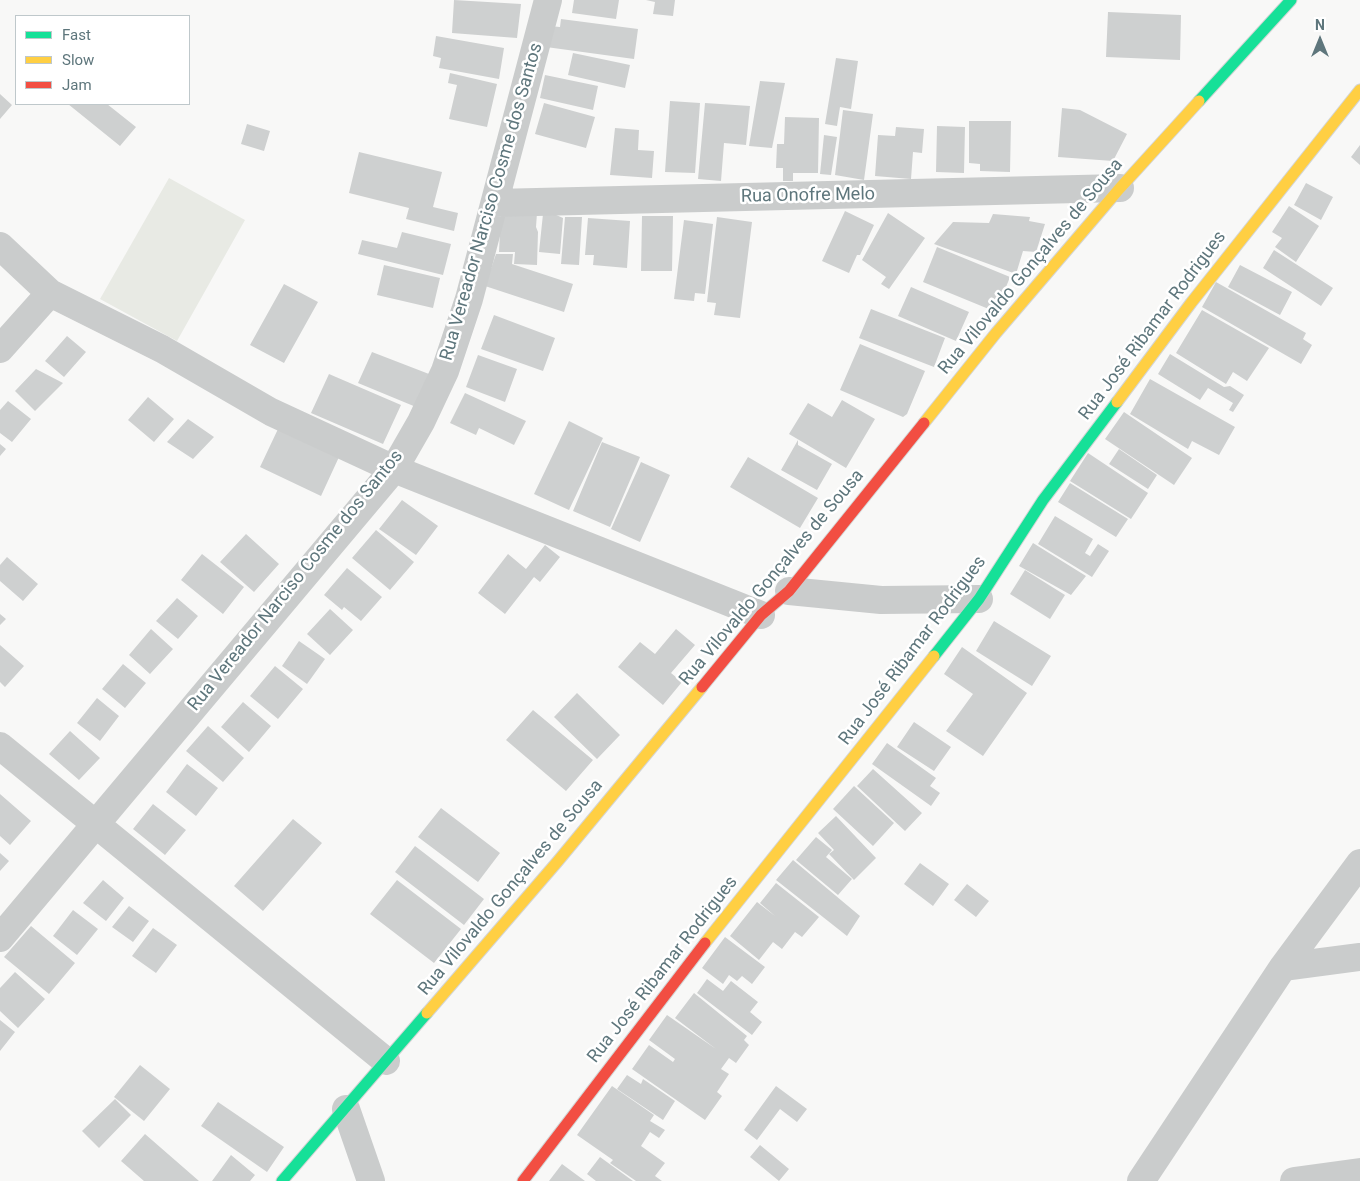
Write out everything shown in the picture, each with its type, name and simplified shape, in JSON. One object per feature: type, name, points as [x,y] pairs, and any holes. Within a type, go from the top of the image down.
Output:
[{"type":"street","name":"Rua Vereador Narciso Cosme dos Santos","points":[[0,938],[394,469],[421,422],[445,371],[469,299],[548,0]]},
{"type":"street","name":"Rua Vilovaldo Gonçalves de Sousa","points":[[282,1181],[346,1109],[570,846],[762,615],[789,592],[996,333],[1120,188],[1291,0]]},
{"type":"street","name":"Rua José Ribamar Rodrigues","points":[[523,1181],[686,966],[979,599],[1043,500],[1191,303],[1360,90]]},
{"type":"street","name":"Rua Onofre Melo","points":[[495,203],[1120,188]]},
{"type":"street","points":[[0,246],[50,293],[162,349],[271,412],[394,469],[762,615]]},
{"type":"street","points":[[0,349],[50,293]]},
{"type":"street","points":[[789,592],[881,600],[979,599]]},
{"type":"street","points":[[0,746],[386,1061]]},
{"type":"street","points":[[1141,1181],[1283,967],[1360,863]]},
{"type":"street","points":[[1283,967],[1360,957]]},
{"type":"street","points":[[346,1109],[372,1181]]},
{"type":"street","points":[[1294,1181],[1360,1172]]},
{"type":"shaded area","points":[[169,178],[245,220],[177,341],[100,299]]},
{"type":"building","points":[[454,0],[521,4],[517,38],[452,33]]},
{"type":"building","points":[[574,0],[619,0],[616,19],[572,13]]},
{"type":"building","points":[[646,0],[675,0],[673,16],[653,14],[655,2]]},
{"type":"building","points":[[1108,12],[1181,15],[1180,60],[1106,57]]},
{"type":"building","points":[[561,19],[638,29],[634,59],[546,47],[549,26],[560,27]]},
{"type":"building","points":[[436,36],[504,48],[499,79],[439,68],[441,58],[433,56]]},
{"type":"building","points":[[573,53],[630,65],[625,88],[568,75]]},
{"type":"building","points":[[836,58],[858,61],[851,109],[840,107],[837,126],[825,124]]},
{"type":"building","points":[[450,73],[497,84],[487,127],[449,119],[457,85],[448,83]]},
{"type":"building","points":[[545,75],[598,86],[593,110],[540,98]]},
{"type":"building","points":[[760,81],[785,83],[772,148],[749,146]]},
{"type":"building","points":[[0,94],[12,105],[0,119]]},
{"type":"building","points":[[670,101],[700,103],[695,173],[665,172]]},
{"type":"building","points":[[544,103],[595,117],[586,148],[535,134]]},
{"type":"building","points":[[705,103],[750,106],[746,145],[724,143],[721,181],[698,179]]},
{"type":"building","points":[[69,105],[108,105],[136,127],[120,146]]},
{"type":"building","points":[[1062,108],[1080,110],[1127,134],[1113,161],[1058,157]]},
{"type":"building","points":[[843,110],[873,114],[864,180],[835,175]]},
{"type":"building","points":[[785,117],[819,118],[818,173],[793,173],[793,181],[783,181],[783,168],[776,168],[777,144],[784,144]]},
{"type":"building","points":[[969,121],[1011,121],[1010,172],[980,171],[980,164],[969,163]]},
{"type":"building","points":[[247,124],[270,131],[264,151],[241,144]]},
{"type":"building","points":[[937,126],[965,127],[964,173],[936,172]]},
{"type":"building","points":[[896,127],[924,129],[922,153],[913,152],[911,179],[875,176],[878,135],[895,136]]},
{"type":"building","points":[[615,128],[639,130],[638,150],[654,151],[652,178],[610,175]]},
{"type":"building","points":[[824,135],[837,137],[831,175],[820,174]]},
{"type":"building","points":[[1360,145],[1360,165],[1351,157]]},
{"type":"building","points":[[359,152],[442,172],[433,207],[458,213],[454,231],[406,219],[409,208],[349,193]]},
{"type":"building","points":[[1306,183],[1333,197],[1321,220],[1294,205]]},
{"type":"building","points":[[1289,206],[1319,226],[1296,262],[1275,247],[1282,238],[1272,232]]},
{"type":"building","points":[[501,211],[537,213],[537,265],[514,264],[515,252],[499,252]]},
{"type":"building","points":[[845,211],[874,225],[849,273],[822,261]]},
{"type":"building","points":[[888,213],[925,238],[889,289],[881,284],[886,277],[862,260]]},
{"type":"building","points":[[543,214],[554,214],[563,218],[560,254],[539,252]]},
{"type":"building","points":[[993,214],[1030,217],[1029,221],[1045,224],[1036,252],[1023,251],[1016,274],[934,244],[953,222],[989,223]]},
{"type":"building","points":[[642,216],[673,216],[672,271],[641,271]]},
{"type":"building","points":[[565,217],[582,217],[579,265],[561,264]]},
{"type":"building","points":[[717,217],[752,222],[740,318],[714,315],[716,303],[707,302]]},
{"type":"building","points":[[588,218],[630,221],[627,268],[593,265],[594,255],[585,255]]},
{"type":"building","points":[[684,220],[713,224],[705,294],[695,293],[694,301],[674,299]]},
{"type":"building","points":[[402,232],[451,244],[443,275],[358,254],[362,240],[397,248]]},
{"type":"building","points":[[937,247],[1010,277],[996,312],[923,282]]},
{"type":"building","points":[[1274,250],[1333,288],[1321,306],[1263,268]]},
{"type":"building","points":[[496,254],[513,254],[512,264],[573,284],[564,312],[485,286]]},
{"type":"building","points":[[384,265],[440,278],[433,308],[377,295]]},
{"type":"building","points":[[1240,265],[1292,292],[1280,315],[1228,287]]},
{"type":"building","points":[[1216,282],[1306,333],[1303,339],[1312,345],[1301,364],[1202,307]]},
{"type":"building","points":[[284,284],[318,302],[284,363],[250,345]]},
{"type":"building","points":[[911,287],[969,312],[956,341],[898,316]]},
{"type":"building","points":[[871,309],[945,338],[934,367],[859,338]]},
{"type":"building","points":[[1202,310],[1269,348],[1247,381],[1233,372],[1226,384],[1176,353]]},
{"type":"building","points":[[494,315],[555,338],[543,371],[481,349]]},
{"type":"building","points":[[67,336],[86,352],[64,377],[45,361]]},
{"type":"building","points":[[860,344],[925,371],[907,414],[903,417],[840,390]]},
{"type":"building","points":[[372,352],[429,374],[416,407],[358,383]]},
{"type":"building","points":[[1170,354],[1224,387],[1230,386],[1244,395],[1233,412],[1229,410],[1233,403],[1208,388],[1200,400],[1158,374]]},
{"type":"building","points":[[478,355],[517,369],[505,402],[466,387]]},
{"type":"building","points":[[36,369],[63,383],[35,411],[15,391]]},
{"type":"building","points":[[329,374],[401,405],[383,444],[311,413]]},
{"type":"building","points":[[1150,379],[1235,427],[1219,455],[1192,441],[1188,449],[1130,414]]},
{"type":"building","points":[[465,393],[526,421],[514,445],[479,428],[476,435],[450,423]]},
{"type":"building","points":[[148,397],[174,419],[154,442],[128,420]]},
{"type":"building","points":[[842,400],[875,419],[846,468],[789,434],[808,403],[832,417]]},
{"type":"building","points":[[8,401],[31,419],[12,442],[0,433],[0,410]]},
{"type":"building","points":[[1124,412],[1192,458],[1174,485],[1105,439]]},
{"type":"building","points":[[188,419],[214,437],[193,459],[167,442]]},
{"type":"building","points":[[569,421],[603,438],[569,510],[534,494]]},
{"type":"building","points":[[278,429],[339,457],[321,496],[260,467]]},
{"type":"building","points":[[798,440],[798,445],[832,464],[817,490],[781,470]]},
{"type":"building","points":[[602,442],[640,457],[610,527],[573,511]]},
{"type":"building","points":[[0,444],[6,449],[0,456]]},
{"type":"building","points":[[1119,449],[1157,475],[1148,489],[1109,464]]},
{"type":"building","points":[[1088,453],[1148,493],[1131,519],[1070,481]]},
{"type":"building","points":[[748,457],[818,498],[800,528],[730,487]]},
{"type":"building","points":[[641,462],[670,475],[640,542],[611,529]]},
{"type":"building","points":[[1070,483],[1128,519],[1116,537],[1058,502]]},
{"type":"building","points":[[402,500],[438,526],[416,555],[379,529]]},
{"type":"building","points":[[1055,516],[1093,539],[1085,553],[1090,556],[1098,544],[1109,551],[1092,577],[1038,544]]},
{"type":"building","points":[[376,530],[414,562],[390,590],[352,558]]},
{"type":"building","points":[[246,534],[279,564],[254,592],[220,562]]},
{"type":"building","points":[[1033,543],[1086,576],[1071,595],[1019,566]]},
{"type":"building","points":[[545,545],[560,557],[540,582],[534,577],[505,614],[478,593],[508,554],[526,569]]},
{"type":"building","points":[[202,554],[244,587],[223,614],[181,580]]},
{"type":"building","points":[[7,557],[38,584],[23,601],[0,581],[0,565]]},
{"type":"building","points":[[347,568],[382,597],[361,621],[344,607],[342,610],[324,595]]},
{"type":"building","points":[[1025,570],[1065,595],[1050,619],[1010,594]]},
{"type":"building","points":[[177,598],[198,616],[178,639],[156,621]]},
{"type":"building","points":[[330,609],[353,630],[330,655],[307,634]]},
{"type":"building","points":[[0,614],[6,619],[0,625]]},
{"type":"building","points":[[994,621],[1051,656],[1032,686],[976,651]]},
{"type":"building","points":[[151,629],[173,649],[150,674],[129,655]]},
{"type":"building","points":[[676,629],[695,645],[671,673],[682,682],[663,705],[618,667],[640,642],[655,654]]},
{"type":"building","points":[[299,641],[325,659],[307,684],[282,666]]},
{"type":"building","points":[[0,645],[24,666],[5,687],[0,682]]},
{"type":"building","points":[[962,647],[1027,693],[983,756],[946,731],[973,694],[944,674]]},
{"type":"building","points":[[123,664],[146,683],[125,708],[102,689]]},
{"type":"building","points":[[275,666],[303,689],[278,719],[250,696]]},
{"type":"building","points":[[577,693],[620,735],[597,759],[554,717]]},
{"type":"building","points":[[97,698],[119,716],[100,741],[77,723]]},
{"type":"building","points":[[243,702],[271,726],[249,752],[221,727]]},
{"type":"building","points":[[533,710],[593,760],[566,791],[506,740]]},
{"type":"building","points":[[914,722],[951,747],[934,771],[897,747]]},
{"type":"building","points":[[208,726],[244,758],[223,782],[186,751]]},
{"type":"building","points":[[70,731],[100,758],[79,780],[49,754]]},
{"type":"building","points":[[887,743],[936,778],[930,786],[940,793],[931,806],[872,764]]},
{"type":"building","points":[[187,764],[218,788],[196,816],[166,792]]},
{"type":"building","points":[[873,769],[922,813],[905,831],[857,786]]},
{"type":"building","points":[[854,786],[894,823],[873,846],[833,809]]},
{"type":"building","points":[[0,794],[31,821],[10,845],[0,836]]},
{"type":"building","points":[[153,804],[186,830],[165,855],[133,829]]},
{"type":"building","points":[[441,808],[500,853],[478,882],[418,837]]},
{"type":"building","points":[[836,816],[876,858],[854,880],[829,854],[834,850],[818,833]]},
{"type":"building","points":[[293,819],[322,843],[263,911],[234,886]]},
{"type":"building","points":[[816,837],[832,850],[826,857],[852,879],[838,895],[796,860]]},
{"type":"building","points":[[415,846],[484,899],[464,925],[395,872]]},
{"type":"building","points":[[0,853],[9,861],[0,871]]},
{"type":"building","points":[[793,860],[860,916],[847,936],[776,880]]},
{"type":"building","points":[[920,863],[949,884],[933,906],[904,884]]},
{"type":"building","points":[[103,880],[124,898],[106,921],[83,903]]},
{"type":"building","points":[[397,880],[461,929],[434,963],[370,914]]},
{"type":"building","points":[[776,883],[819,917],[802,937],[795,932],[782,949],[773,942],[759,960],[730,936],[757,902],[775,916],[760,903]]},
{"type":"building","points":[[967,884],[989,901],[976,917],[954,900]]},
{"type":"building","points":[[129,906],[149,921],[133,942],[112,927]]},
{"type":"building","points":[[73,910],[98,929],[77,955],[53,936]]},
{"type":"building","points":[[31,926],[75,963],[49,994],[4,957]]},
{"type":"building","points":[[153,928],[177,945],[156,973],[132,956]]},
{"type":"building","points":[[725,937],[765,967],[752,984],[742,976],[737,981],[729,975],[723,984],[702,968]]},
{"type":"building","points":[[15,972],[45,999],[18,1028],[0,1011],[0,988]]},
{"type":"building","points":[[707,979],[723,991],[731,981],[758,1002],[750,1012],[762,1022],[752,1035],[697,993]]},
{"type":"building","points":[[694,993],[747,1036],[744,1040],[749,1045],[736,1063],[729,1058],[721,1069],[729,1074],[717,1092],[722,1096],[705,1120],[632,1069],[649,1045],[673,1062],[675,1059],[649,1040],[667,1015],[716,1049],[675,1018]]},
{"type":"building","points":[[0,1020],[15,1032],[0,1051]]},
{"type":"building","points":[[140,1065],[170,1089],[144,1121],[114,1097]]},
{"type":"building","points":[[627,1075],[641,1084],[643,1079],[675,1101],[663,1120],[617,1089]]},
{"type":"building","points":[[612,1086],[654,1115],[650,1121],[665,1130],[659,1138],[650,1132],[641,1146],[665,1163],[655,1176],[662,1181],[636,1181],[610,1163],[613,1160],[577,1135]]},
{"type":"building","points":[[776,1086],[807,1109],[797,1122],[780,1109],[757,1140],[744,1130]]},
{"type":"building","points":[[115,1099],[131,1115],[99,1148],[82,1131]]},
{"type":"building","points":[[218,1102],[284,1147],[267,1172],[201,1126]]},
{"type":"building","points":[[145,1134],[199,1181],[144,1181],[121,1161]]},
{"type":"building","points":[[760,1145],[789,1169],[779,1181],[750,1157]]},
{"type":"building","points":[[231,1155],[255,1175],[250,1181],[212,1181]]},
{"type":"building","points":[[600,1157],[633,1181],[596,1181],[587,1174]]},
{"type":"building","points":[[562,1164],[585,1181],[549,1181]]},
{"type":"traffic: fast","points":[[1199,101],[1291,0]]},
{"type":"traffic: fast","points":[[934,656],[979,599],[1043,500],[1117,402]]},
{"type":"traffic: fast","points":[[282,1181],[427,1013]]},
{"type":"traffic: slow","points":[[1117,402],[1191,303],[1360,90]]},
{"type":"traffic: slow","points":[[924,423],[996,333],[1120,188],[1199,101]]},
{"type":"traffic: slow","points":[[705,943],[934,656]]},
{"type":"traffic: slow","points":[[427,1013],[558,861],[702,687]]},
{"type":"traffic: jam","points":[[702,687],[761,615],[789,591],[924,423]]},
{"type":"traffic: jam","points":[[523,1181],[705,943]]}]
